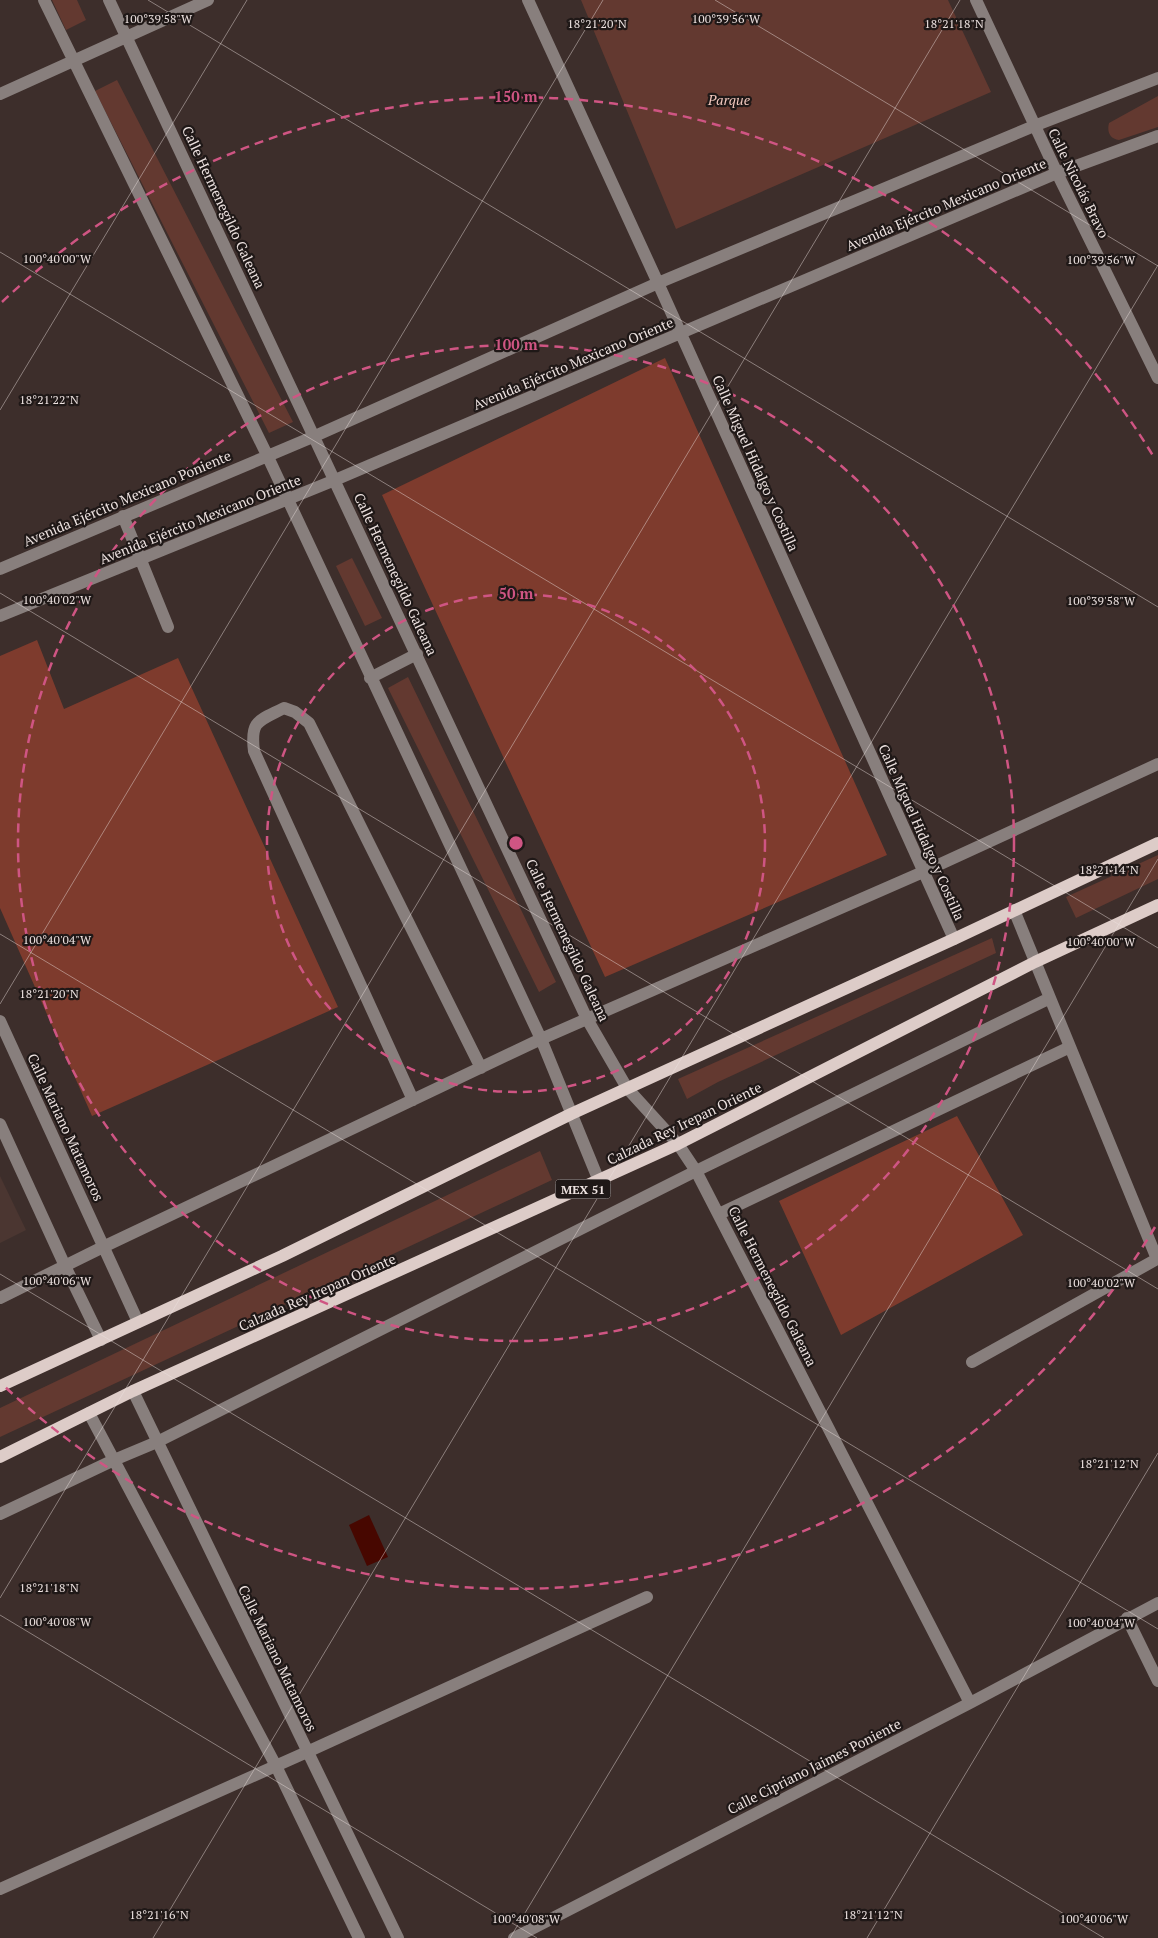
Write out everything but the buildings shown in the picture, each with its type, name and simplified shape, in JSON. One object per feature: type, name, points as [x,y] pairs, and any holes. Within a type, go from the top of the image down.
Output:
[{"type":"main road","points":[[0,1386],[282,1256],[571,1114],[954,939],[1158,843]]},
{"type":"main road","name":"Calzada Rey Irepan Oriente","points":[[0,1457],[133,1391],[678,1144],[1035,962],[1158,905]]},
{"type":"street","points":[[44,0],[267,455],[286,500],[541,1039],[599,1181]]},
{"type":"street","name":"Calle Hermenegildo Galeana","points":[[109,0],[587,1019],[627,1088],[678,1144],[696,1171],[970,1703]]},
{"type":"street","points":[[0,94],[208,0]]},
{"type":"street","name":"Calle Miguel Hidalgo y Costilla","points":[[528,0],[681,333],[954,939]]},
{"type":"street","name":"Calle Nicolás Bravo","points":[[976,0],[1034,126],[1158,378]]},
{"type":"street","points":[[267,455],[315,436],[658,283],[1034,126],[1158,78]]},
{"type":"street","name":"Avenida Ejército Mexicano Oriente","points":[[0,616],[335,480],[1057,173],[1158,136]]},
{"type":"street","name":"Avenida Ejército Mexicano Poniente","points":[[0,569],[267,455]]},
{"type":"street","points":[[123,516],[168,626]]},
{"type":"street","points":[[370,678],[417,654]]},
{"type":"street","points":[[413,1100],[254,751],[252,735],[257,722],[284,708],[296,712],[309,722],[480,1068]]},
{"type":"street","points":[[0,1298],[103,1247],[541,1039],[923,872],[1158,764]]},
{"type":"street","points":[[972,1362],[1157,1259],[1014,910]]},
{"type":"street","points":[[0,1514],[114,1460],[157,1442],[696,1171],[1050,998]]},
{"type":"street","name":"Calle Mariano Matamoros","points":[[0,1021],[138,1322]]},
{"type":"street","points":[[718,1214],[1070,1048]]},
{"type":"street","points":[[0,1124],[101,1340]]},
{"type":"street","name":"Calle Mariano Matamoros","points":[[133,1391],[398,1938]]},
{"type":"street","points":[[89,1413],[276,1766],[359,1938]]},
{"type":"street","points":[[0,1889],[307,1752],[647,1596]]},
{"type":"street","name":"Calle Cipriano Jaimes Poniente","points":[[514,1938],[970,1703],[1126,1618],[1158,1603]]},
{"type":"street","points":[[1126,1618],[1158,1681]]},
{"type":"shaded area","points":[[0,1176],[26,1230],[0,1243]]},
{"type":"shaded area","points":[[369,1515],[388,1557],[367,1566],[349,1525]]},
{"type":"green space","points":[[52,0],[77,0],[86,20],[66,30]]},
{"type":"green space","name":"Parque","points":[[581,0],[948,0],[991,92],[676,229]]},
{"type":"green space","points":[[117,80],[293,422],[269,433],[95,91]]},
{"type":"green space","points":[[1158,96],[1158,127],[1119,140],[1111,136],[1108,129],[1109,123]]},
{"type":"green space","points":[[352,558],[382,618],[365,626],[336,566]]},
{"type":"green space","points":[[408,677],[556,982],[539,992],[388,688]]},
{"type":"green space","points":[[1158,855],[1158,879],[1076,918],[1066,897]]},
{"type":"green space","points":[[992,938],[996,953],[718,1082],[687,1099],[678,1079]]},
{"type":"green space","points":[[540,1151],[552,1180],[0,1437],[0,1408]]}]
